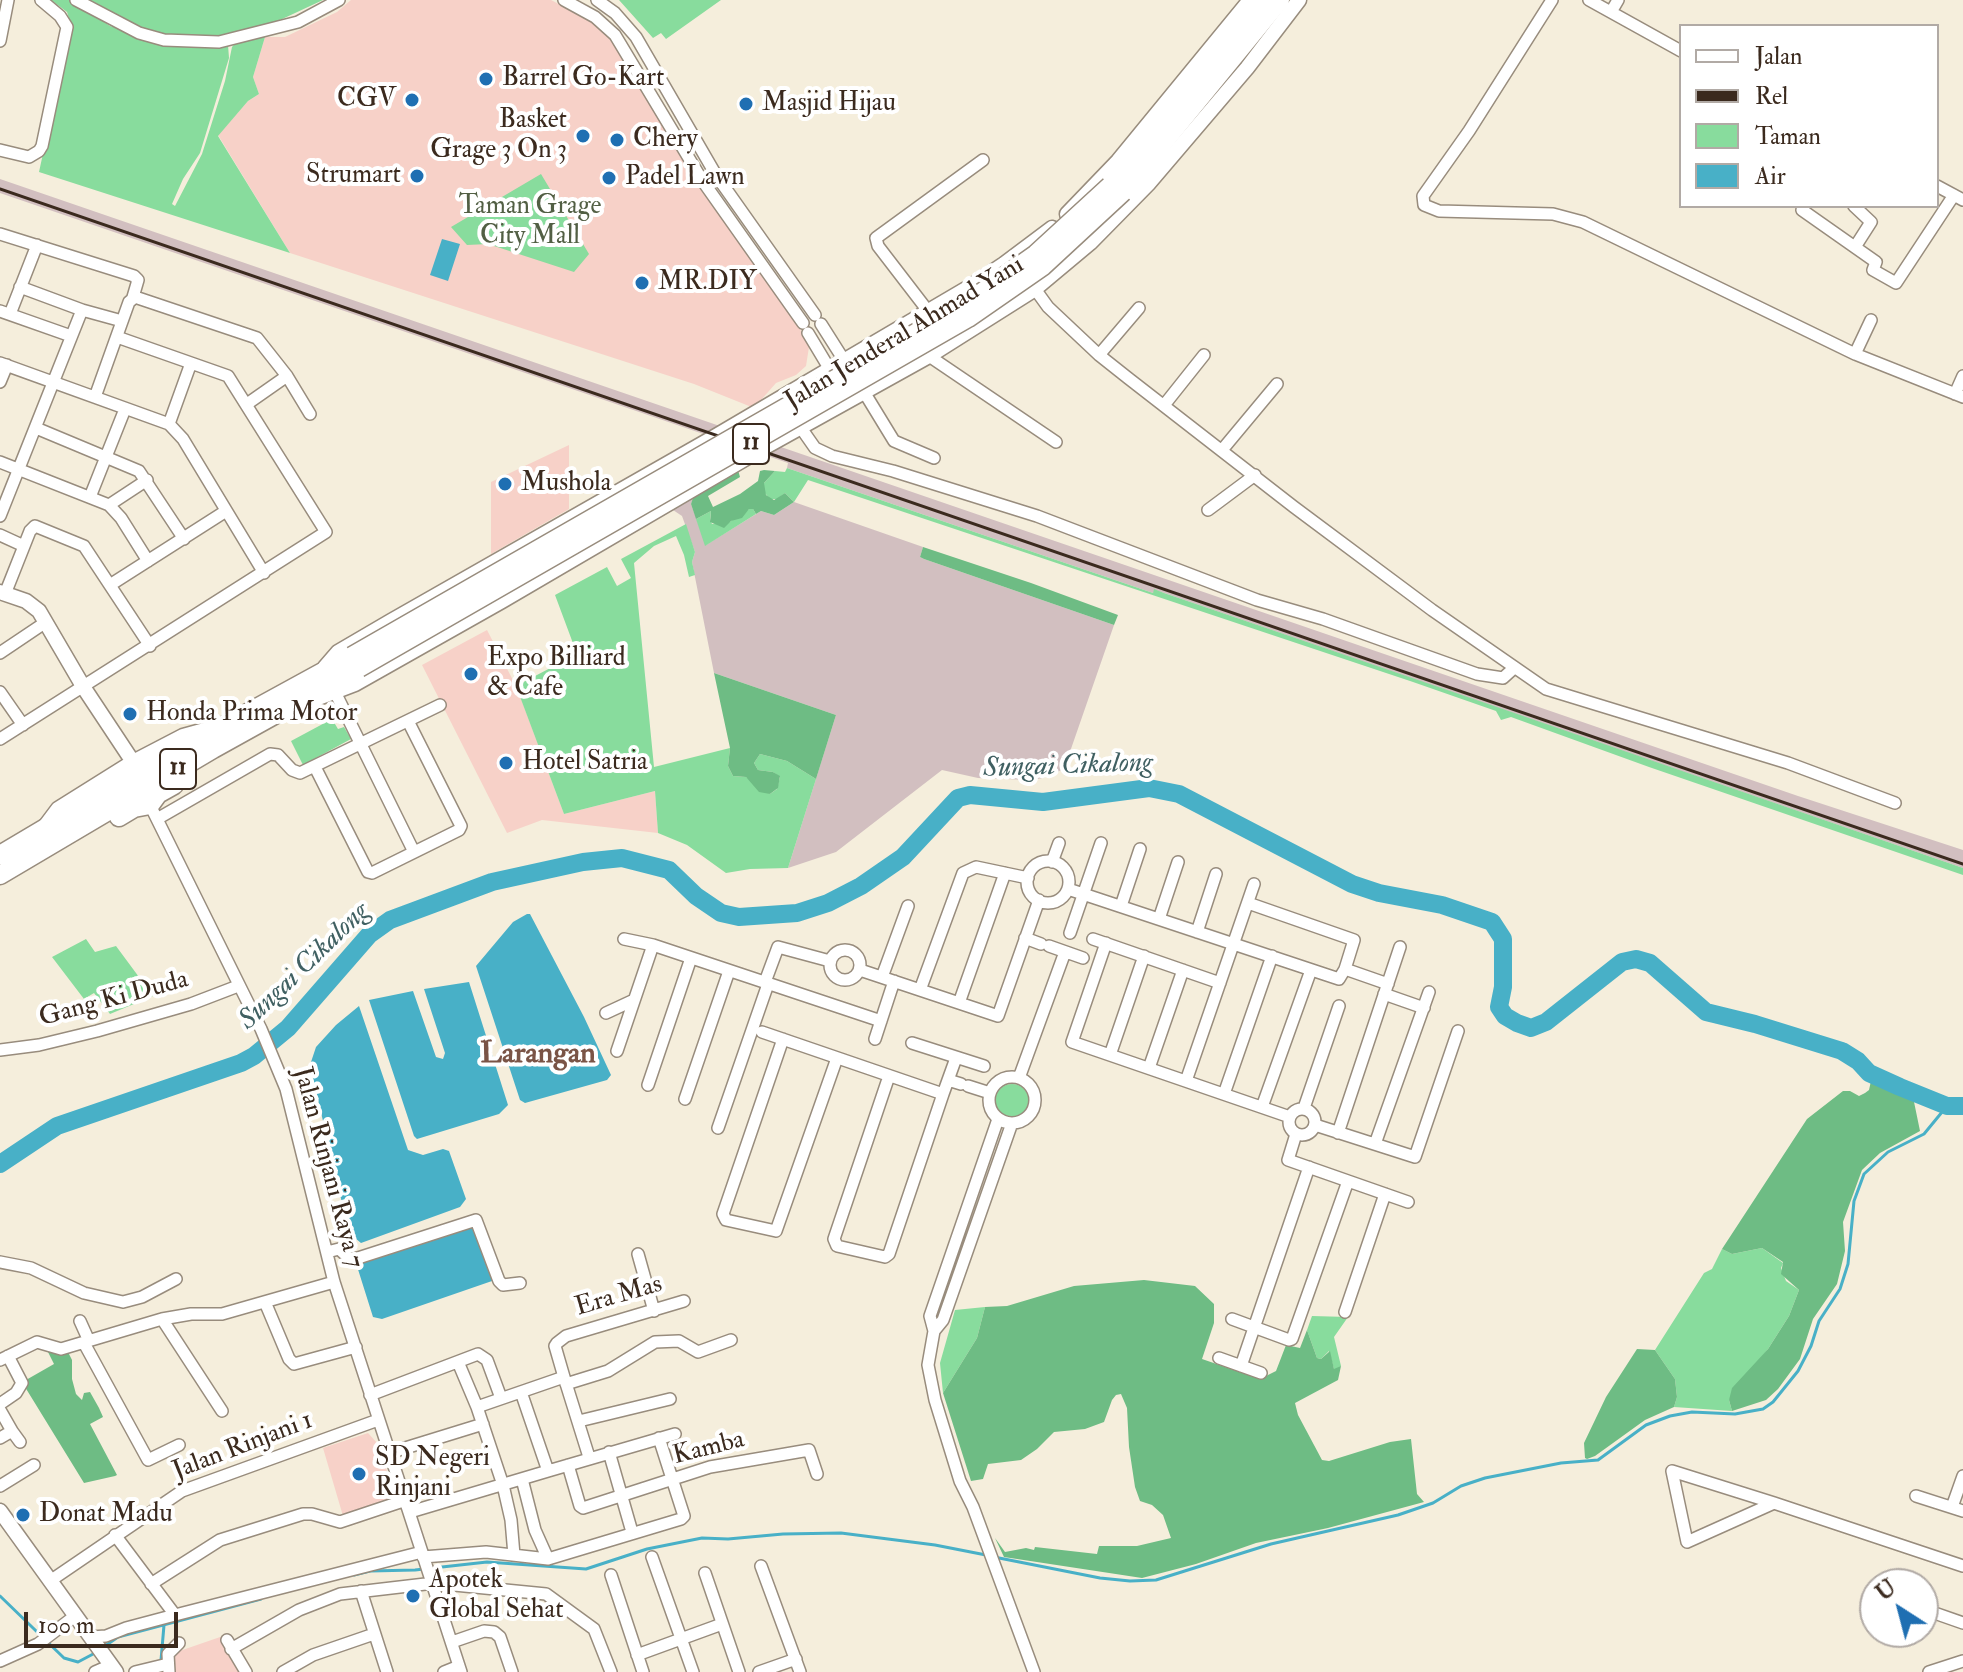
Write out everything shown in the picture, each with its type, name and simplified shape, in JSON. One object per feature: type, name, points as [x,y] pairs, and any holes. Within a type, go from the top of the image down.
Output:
[{"type":"highway","name":"Jalan Jenderal Ahmad Yani","points":[[1138,165],[1262,0]]},
{"type":"highway","name":"Jalan Jenderal Ahmad Yani","points":[[0,855],[49,836],[292,705],[355,662],[912,351],[1003,296],[1081,233],[1280,0]]},
{"type":"highway","name":"Jalan Jenderal Ahmad Yani","points":[[0,875],[49,836],[225,726],[317,677],[355,662]]},
{"type":"highway","points":[[49,836],[79,840],[134,808],[153,812],[158,794],[205,765],[213,749]]},
{"type":"street","points":[[0,41],[8,0]]},
{"type":"street","points":[[0,150],[29,157],[42,146],[67,27],[60,16],[41,0]]},
{"type":"street","points":[[76,0],[139,33],[164,40],[219,42],[298,22],[339,0]]},
{"type":"street","points":[[564,0],[595,17],[615,35],[702,180],[803,324],[849,401]]},
{"type":"street","points":[[597,0],[615,13],[636,37],[708,163],[844,359],[894,441],[934,458]]},
{"type":"street","name":"Jalan Jenderal Ahmad Yani","points":[[317,677],[338,652],[1004,264],[1062,219],[1102,179],[1250,0]]},
{"type":"street","name":"Jalan Jenderal Ahmad Yani","points":[[292,705],[339,701],[420,647],[929,356],[1035,289],[1090,243],[1149,183],[1247,68],[1299,0]]},
{"type":"street","points":[[1552,0],[1471,128],[1423,196],[1424,205],[1439,211],[1553,214],[1583,222],[1855,354],[1959,396],[1963,376]]},
{"type":"street","points":[[1589,0],[1679,50]]},
{"type":"street","points":[[1611,12],[1618,0]]},
{"type":"street","points":[[928,311],[878,246],[876,238],[983,160]]},
{"type":"street","points":[[1802,210],[1876,262],[1873,270],[1896,283],[1958,198],[1939,187]]},
{"type":"street","points":[[1855,247],[1871,222],[1856,208]]},
{"type":"street","points":[[741,236],[754,227]]},
{"type":"street","points":[[0,234],[134,276],[138,280],[95,397]]},
{"type":"street","points":[[37,245],[20,287],[5,312],[71,336]]},
{"type":"street","points":[[20,287],[122,321]]},
{"type":"street","points":[[1035,289],[1048,307],[1099,355],[1394,582],[1514,668],[1556,693],[1788,763],[1895,803]]},
{"type":"street","points":[[133,297],[257,338],[287,376],[310,414]]},
{"type":"street","points":[[1099,355],[1139,308]]},
{"type":"street","points":[[0,516],[82,310]]},
{"type":"street","points":[[803,324],[815,316]]},
{"type":"street","points":[[1855,354],[1871,320]]},
{"type":"street","points":[[0,739],[318,539],[326,530],[228,376],[117,337]]},
{"type":"street","points":[[1165,404],[1204,355]]},
{"type":"street","points":[[929,356],[1056,442]]},
{"type":"street","points":[[169,424],[191,363]]},
{"type":"street","points":[[0,382],[3,364],[169,424],[183,439],[264,573]]},
{"type":"street","points":[[247,404],[287,376]]},
{"type":"street","points":[[1222,450],[1277,384]]},
{"type":"street","points":[[90,497],[125,409]]},
{"type":"street","points":[[36,428],[136,469],[147,480],[184,539]]},
{"type":"street","points":[[801,428],[815,448],[832,456],[893,471],[1037,516],[1257,600],[1323,619],[1477,674],[1503,678],[1514,668]]},
{"type":"street","points":[[0,462],[109,505],[121,518],[148,561]]},
{"type":"street","points":[[1208,510],[1255,475]]},
{"type":"street","points":[[637,480],[650,478],[661,486],[663,504],[656,512]]},
{"type":"street","points":[[109,505],[147,480]]},
{"type":"street","points":[[110,585],[226,511]]},
{"type":"street","points":[[133,762],[34,606],[2,593],[35,526],[84,546],[150,646]]},
{"type":"street","points":[[0,535],[24,546]]},
{"type":"street","points":[[0,653],[46,622]]},
{"type":"street","points":[[0,692],[23,725]]},
{"type":"street","points":[[339,701],[414,852]]},
{"type":"street","points":[[153,812],[270,754],[278,755],[296,772],[315,767],[440,705]]},
{"type":"street","points":[[315,767],[369,873],[459,830],[461,826],[408,721]]},
{"type":"street","points":[[49,836],[58,809],[133,762],[183,736],[201,729],[225,726]]},
{"type":"street","name":"Jalan Rinjani Raya 7","points":[[153,812],[261,1029],[286,1089],[334,1282],[460,1669]]},
{"type":"street","points":[[1052,862],[1059,843]]},
{"type":"street","points":[[1070,933],[1101,843]]},
{"type":"street","points":[[1121,906],[1140,849]]},
{"type":"street","points":[[1052,862],[1067,872],[1068,889],[1058,900],[1046,903],[1030,893],[1028,878],[1038,864],[1052,862]]},
{"type":"street","points":[[1159,919],[1178,862]]},
{"type":"street","points":[[920,990],[963,873],[976,867],[1028,878]]},
{"type":"street","points":[[959,1003],[1005,873]]},
{"type":"street","points":[[1197,932],[1216,874]]},
{"type":"street","points":[[1186,1081],[1254,884]]},
{"type":"street","points":[[1068,889],[1339,979],[1354,940],[1248,903]]},
{"type":"street","points":[[860,970],[998,1016],[1039,900]]},
{"type":"street","points":[[875,1039],[908,906]]},
{"type":"street","points":[[851,951],[856,937]]},
{"type":"street","points":[[1025,938],[1090,961]]},
{"type":"street","points":[[624,939],[653,945],[881,1021]]},
{"type":"street","points":[[1093,939],[1220,983]]},
{"type":"street","points":[[1106,943],[1090,961],[1072,1042],[1290,1117]]},
{"type":"street","points":[[617,1051],[634,1000],[634,984],[653,945]]},
{"type":"street","points":[[718,1128],[778,947],[830,961]]},
{"type":"street","points":[[1338,1133],[1400,947]]},
{"type":"street","points":[[840,950],[851,951],[859,959],[860,970],[850,980],[839,979],[831,972],[830,961],[840,950]]},
{"type":"street","points":[[1019,1078],[1065,952]]},
{"type":"street","points":[[1110,1055],[1144,956]]},
{"type":"street","points":[[1224,1094],[1272,956]]},
{"type":"street","points":[[648,1085],[691,958]]},
{"type":"street","points":[[1345,969],[1424,1008]]},
{"type":"street","points":[[1149,1068],[1183,970]]},
{"type":"street","points":[[1262,1107],[1311,970]]},
{"type":"street","points":[[685,1099],[729,971]]},
{"type":"street","name":"Gang Ki Duda","points":[[0,1050],[39,1045],[97,1031],[191,1004],[238,986]]},
{"type":"street","points":[[1375,1144],[1429,992]]},
{"type":"street","points":[[606,1013],[634,1000]]},
{"type":"street","points":[[1304,1108],[1339,1006]]},
{"type":"street","points":[[1315,1125],[1416,1156],[1458,1031]]},
{"type":"street","points":[[762,1032],[943,1094]]},
{"type":"street","points":[[783,1039],[723,1214],[726,1220],[774,1232],[777,1229],[837,1058]]},
{"type":"street","points":[[912,1043],[984,1066]]},
{"type":"street","points":[[889,1076],[834,1239],[837,1246],[885,1257],[889,1254],[956,1058]]},
{"type":"street","points":[[1005,1078],[1019,1078],[1031,1088],[1034,1104],[1027,1118],[1012,1123],[998,1119],[989,1108],[990,1093],[993,1086],[1005,1078]]},
{"type":"street","points":[[948,1080],[990,1093]]},
{"type":"street","points":[[1304,1108],[1313,1114],[1315,1125],[1308,1134],[1296,1134],[1290,1127],[1290,1117],[1295,1110],[1304,1108]]},
{"type":"street","points":[[998,1119],[930,1316],[934,1331],[928,1365],[935,1400],[960,1481],[1034,1672]]},
{"type":"street","points":[[934,1331],[943,1320],[1012,1123]]},
{"type":"street","points":[[1296,1134],[1288,1160],[1408,1202]]},
{"type":"street","points":[[1241,1366],[1309,1167]]},
{"type":"street","points":[[1232,1319],[1292,1339],[1348,1181]]},
{"type":"street","points":[[1345,1312],[1385,1194]]},
{"type":"street","points":[[327,1252],[339,1249],[350,1259],[358,1258],[474,1220],[480,1223],[499,1281],[503,1285],[520,1283]]},
{"type":"street","points":[[638,1254],[654,1311]]},
{"type":"street","points":[[0,1262],[31,1268],[84,1293],[123,1302],[142,1297],[176,1279]]},
{"type":"street","points":[[20,1442],[0,1407],[22,1383],[4,1358],[37,1342],[61,1349],[162,1319],[191,1314],[222,1314],[334,1282]]},
{"type":"street","name":"Era Mas","points":[[565,1380],[555,1346],[559,1339],[684,1301]]},
{"type":"street","points":[[265,1302],[289,1359],[294,1364],[356,1347]]},
{"type":"street","points":[[162,1319],[222,1411]]},
{"type":"street","points":[[80,1321],[86,1342],[148,1460],[179,1445]]},
{"type":"street","points":[[477,1407],[521,1392],[608,1371],[655,1342],[668,1339],[679,1341],[698,1352],[731,1340]]},
{"type":"street","points":[[370,1395],[478,1354],[483,1355],[501,1398]]},
{"type":"street","points":[[1219,1358],[1261,1373]]},
{"type":"street","points":[[458,1362],[503,1485],[511,1520],[514,1555]]},
{"type":"street","points":[[565,1380],[589,1457]]},
{"type":"street","points":[[521,1392],[548,1471]]},
{"type":"street","points":[[579,1421],[670,1399]]},
{"type":"street","name":"Jalan Rinjani 1","points":[[50,1581],[182,1491],[378,1420]]},
{"type":"street","points":[[389,1453],[483,1424]]},
{"type":"street","points":[[0,1438],[12,1431]]},
{"type":"street","name":"Kamba","points":[[151,1584],[220,1540],[303,1514],[340,1522],[503,1485],[675,1434]]},
{"type":"street","points":[[95,1672],[106,1636],[175,1615],[424,1557],[486,1552],[548,1559],[683,1518],[659,1438]]},
{"type":"street","name":"Kamba","points":[[568,1465],[581,1507],[710,1467],[809,1450],[817,1474]]},
{"type":"street","points":[[609,1452],[632,1532]]},
{"type":"street","points":[[0,1486],[34,1465]]},
{"type":"street","points":[[1774,1503],[1687,1542],[1672,1471],[1774,1503],[1963,1566]]},
{"type":"street","points":[[1916,1496],[1958,1509],[1963,1476]]},
{"type":"street","points":[[522,1479],[535,1530],[548,1559]]},
{"type":"street","points":[[0,1511],[103,1654]]},
{"type":"street","points":[[115,1535],[175,1615]]},
{"type":"street","points":[[652,1557],[693,1672]]},
{"type":"street","points":[[761,1566],[800,1672]]},
{"type":"street","points":[[705,1573],[739,1672]]},
{"type":"street","points":[[611,1575],[642,1672]]},
{"type":"street","points":[[246,1672],[229,1645],[299,1610],[340,1594],[433,1581],[546,1594],[594,1629],[611,1672]]},
{"type":"street","points":[[361,1591],[387,1672]]},
{"type":"street","points":[[1939,1615],[1963,1623]]},
{"type":"street","points":[[2,1672],[0,1664],[42,1641],[75,1616]]},
{"type":"street","points":[[637,1655],[722,1624]]},
{"type":"street","points":[[452,1642],[484,1631],[494,1632],[500,1637],[512,1672]]},
{"type":"street","points":[[283,1672],[313,1655],[374,1634]]},
{"type":"street","points":[[135,1672],[163,1667],[170,1650],[179,1643]]},
{"type":"street","points":[[759,1672],[796,1659]]},
{"type":"street","points":[[1932,1672],[1963,1661]]},
{"type":"street","points":[[444,1672],[460,1669]]},
{"type":"shaded area","points":[[351,0],[551,0],[595,23],[616,46],[693,177],[798,325],[809,347],[806,366],[796,375],[776,383],[754,408],[694,384],[290,253],[218,135],[248,101],[259,94],[253,77],[265,37],[285,37],[337,12]]},
{"type":"shaded area","points":[[0,179],[1963,850],[1963,868],[1164,593],[1155,590],[1153,593],[787,468],[788,463],[0,193]]},
{"type":"shaded area","points":[[569,445],[569,509],[491,554],[491,482]]},
{"type":"shaded area","points":[[696,494],[691,504],[706,545],[761,511],[774,515],[794,502],[923,547],[920,557],[924,559],[1114,625],[1064,769],[1031,780],[978,778],[942,770],[836,852],[788,868],[836,715],[714,673],[692,562],[695,552],[682,516],[670,508]]},
{"type":"shaded area","points":[[487,630],[517,688],[564,814],[655,791],[658,833],[542,820],[507,833],[422,665]]},
{"type":"shaded area","name":"SD Negeri Rinjani","points":[[368,1433],[378,1444],[396,1499],[343,1516],[323,1448]]},
{"type":"shaded area","points":[[223,1636],[244,1672],[173,1672],[171,1654]]},
{"type":"green space","points":[[51,0],[71,0],[110,26],[121,29],[228,45],[229,58],[200,153],[183,179],[172,204],[175,206],[202,154],[225,81],[232,47],[237,41],[264,31],[253,77],[259,94],[248,101],[218,136],[290,253],[39,172],[71,25],[67,12]]},
{"type":"green space","points":[[80,0],[323,0],[250,34],[188,41],[140,32]]},
{"type":"green space","points":[[619,0],[721,0],[666,39],[661,33],[653,38]]},
{"type":"green space","name":"Taman Grage City Mall","points":[[541,174],[589,254],[574,272],[488,244],[467,245],[451,227]]},
{"type":"green space","points":[[787,468],[1153,593],[1154,589],[1963,868],[1963,875],[1511,717],[1501,720],[1496,711],[1413,682],[808,480],[794,502],[785,493],[777,499],[770,499],[763,491],[764,483],[775,471],[785,472]]},
{"type":"green space","points":[[738,470],[740,477],[708,496],[713,507],[758,481],[760,471],[764,470],[775,471],[764,483],[766,495],[774,500],[785,493],[794,502],[774,515],[761,511],[756,514],[749,509],[742,518],[731,521],[724,528],[710,522],[711,511],[696,519],[691,504],[693,498]]},
{"type":"green space","points":[[749,509],[756,514],[705,546],[696,519],[711,511],[712,524],[728,523]]},
{"type":"green space","points":[[686,524],[695,552],[692,562],[695,575],[689,577],[676,536],[654,546],[634,563],[654,767],[730,748],[728,766],[733,776],[746,777],[770,794],[777,789],[780,777],[773,772],[758,770],[754,763],[760,754],[787,761],[816,779],[788,868],[726,873],[687,845],[658,833],[655,791],[564,814],[516,686],[577,654],[555,595],[607,567],[617,586],[631,578],[621,559]]},
{"type":"green space","points":[[923,547],[1118,615],[1114,625],[924,559],[920,557]]},
{"type":"green space","points":[[714,673],[836,715],[816,779],[787,761],[760,754],[754,763],[758,770],[780,776],[778,788],[770,794],[759,792],[746,777],[733,776],[728,766],[730,748]]},
{"type":"green space","points":[[332,719],[338,729],[344,727],[351,739],[303,765],[291,741]]},
{"type":"green space","points":[[86,939],[95,952],[116,946],[153,996],[110,1014],[94,993],[84,999],[52,957]]},
{"type":"green space","points":[[1871,1081],[1913,1097],[1920,1131],[1880,1153],[1862,1170],[1843,1222],[1845,1251],[1837,1284],[1813,1319],[1800,1359],[1766,1400],[1732,1411],[1729,1400],[1732,1388],[1768,1349],[1789,1316],[1799,1290],[1781,1274],[1783,1262],[1762,1248],[1732,1254],[1722,1249],[1807,1119],[1843,1091],[1859,1096],[1865,1093]]},
{"type":"green space","points":[[1012,1084],[1024,1089],[1029,1101],[1024,1113],[1012,1118],[1000,1113],[995,1101],[1000,1089]]},
{"type":"green space","points":[[1762,1248],[1783,1263],[1781,1268],[1786,1281],[1799,1290],[1789,1316],[1729,1400],[1732,1411],[1674,1407],[1677,1397],[1675,1379],[1655,1350],[1704,1273],[1712,1269],[1722,1249],[1732,1254]]},
{"type":"green space","points":[[1144,1280],[1195,1286],[1214,1304],[1214,1323],[1202,1359],[1260,1379],[1276,1371],[1286,1345],[1300,1348],[1307,1330],[1317,1358],[1321,1359],[1330,1351],[1334,1369],[1341,1366],[1338,1380],[1295,1403],[1298,1415],[1322,1460],[1329,1461],[1390,1442],[1411,1439],[1417,1494],[1424,1502],[1328,1528],[1256,1543],[1196,1564],[1142,1578],[1004,1557],[995,1538],[1005,1552],[1026,1548],[1034,1550],[1035,1547],[1097,1554],[1099,1546],[1137,1546],[1171,1538],[1163,1515],[1152,1505],[1140,1501],[1135,1487],[1127,1408],[1121,1394],[1112,1400],[1104,1422],[1085,1429],[1054,1432],[1021,1460],[988,1464],[983,1479],[971,1481],[943,1393],[977,1338],[985,1307],[1007,1306],[1074,1286]]},
{"type":"green space","points":[[985,1307],[977,1338],[943,1393],[940,1363],[955,1310]]},
{"type":"green space","points":[[1312,1316],[1348,1317],[1334,1337],[1341,1366],[1337,1369],[1334,1369],[1329,1351],[1321,1359],[1317,1358],[1307,1330]]},
{"type":"green space","points":[[46,1348],[59,1354],[68,1352],[72,1360],[76,1394],[82,1400],[84,1393],[90,1392],[103,1417],[90,1424],[117,1475],[84,1483],[25,1387],[26,1380],[54,1364]]},
{"type":"green space","points":[[1637,1349],[1655,1350],[1675,1379],[1677,1397],[1674,1407],[1645,1420],[1587,1459],[1584,1443],[1606,1397]]},
{"type":"water","points":[[442,239],[460,244],[448,281],[430,275]]},
{"type":"water","points":[[530,914],[584,1017],[611,1075],[607,1080],[525,1103],[520,1100],[476,966],[513,922]]},
{"type":"water","points":[[469,982],[508,1105],[499,1114],[417,1139],[369,1000],[413,991],[436,1057],[443,1059],[445,1053],[424,989]]},
{"type":"water","points":[[359,1006],[408,1150],[423,1155],[443,1149],[449,1151],[466,1199],[460,1207],[361,1243],[349,1233],[310,1065],[316,1047]]},
{"type":"water","points":[[473,1225],[493,1276],[492,1281],[382,1319],[373,1317],[356,1263]]},
{"type":"waterway","name":"Sungai Cikalong","points":[[0,1164],[57,1126],[254,1056],[288,1028],[369,935],[390,920],[492,882],[583,862],[622,858],[669,870],[696,896],[721,913],[739,917],[797,913],[828,903],[861,886],[903,857],[958,798],[970,795],[1043,802],[1149,788],[1179,794],[1352,884],[1379,893],[1442,905],[1492,922],[1503,939],[1503,987],[1499,1007],[1505,1016],[1517,1023],[1531,1028],[1546,1022],[1622,962],[1636,959],[1650,963],[1706,1012],[1842,1051],[1869,1073],[1947,1106],[1963,1106]]},
{"type":"waterway","points":[[994,1557],[1100,1578],[1156,1580],[1271,1544],[1398,1515],[1433,1503],[1461,1486],[1485,1478],[1561,1463],[1598,1460],[1646,1425],[1670,1416],[1692,1412],[1735,1414],[1763,1409],[1773,1402],[1798,1371],[1819,1321],[1840,1289],[1848,1264],[1854,1201],[1864,1174],[1888,1152],[1924,1134],[1947,1106]]},
{"type":"waterway","points":[[354,1575],[370,1571],[415,1570],[487,1562],[586,1569],[647,1549],[702,1538],[783,1534],[841,1533],[986,1555]]},
{"type":"waterway","points":[[0,1596],[64,1658],[78,1662],[95,1653]]},
{"type":"waterway","points":[[105,1646],[118,1637],[261,1599]]},
{"type":"waterway","points":[[160,1672],[164,1625]]},
{"type":"railway","points":[[0,189],[1963,864]]},
{"type":"place","name":"Barrel Go-Kart","points":[[486,79]]},
{"type":"place","name":"CGV","points":[[412,100]]},
{"type":"place","name":"Masjid Hijau","points":[[746,104]]},
{"type":"place","name":"Basket Grage 3 On 3","points":[[583,136]]},
{"type":"place","name":"Chery","points":[[617,140]]},
{"type":"place","name":"Strumart","points":[[417,176]]},
{"type":"place","name":"Padel Lawn","points":[[609,178]]},
{"type":"place","name":"MR.DIY","points":[[642,283]]},
{"type":"place","name":"Mushola","points":[[505,484]]},
{"type":"place","name":"Expo Billiard & Cafe","points":[[471,674]]},
{"type":"place","name":"Honda Prima Motor","points":[[130,714]]},
{"type":"place","name":"Hotel Satria","points":[[506,763]]},
{"type":"place","name":"SD Negeri Rinjani","points":[[359,1474]]},
{"type":"place","name":"Donat Madu","points":[[23,1515]]},
{"type":"place","name":"Apotek Global Sehat","points":[[413,1596]]},
{"type":"district","name":"Larangan","points":[[538,1056]]}]
